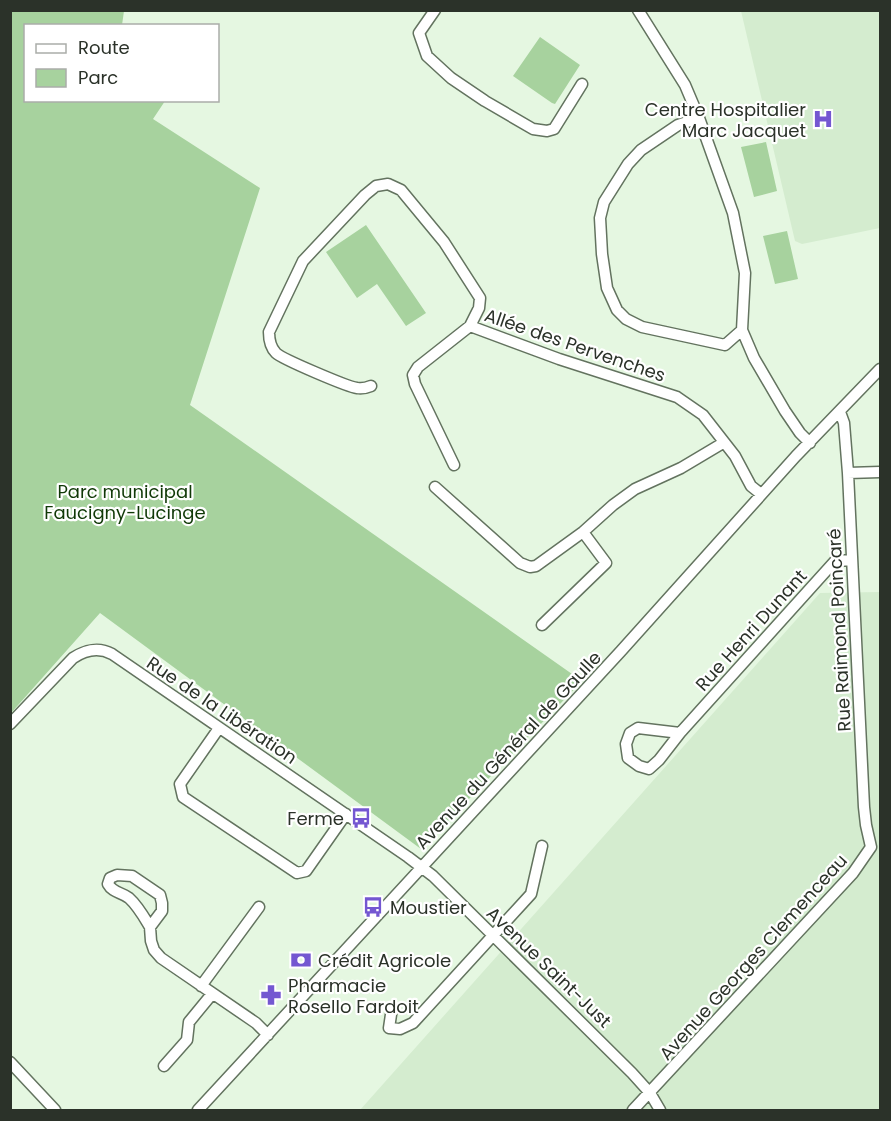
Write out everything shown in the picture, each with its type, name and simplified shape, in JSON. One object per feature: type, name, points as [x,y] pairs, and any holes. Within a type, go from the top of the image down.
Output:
[{"type":"street","points":[[435,10],[419,33],[427,56],[451,78],[533,129],[547,131],[554,129],[582,84]]},
{"type":"street","points":[[638,10],[685,85],[733,213],[745,273],[742,330],[754,358],[785,411],[810,443]]},
{"type":"street","points":[[699,118],[678,125],[641,150],[628,164],[604,202],[600,218],[602,254],[608,288],[617,310],[626,319],[642,327],[725,345],[742,330]]},
{"type":"street","points":[[371,386],[364,389],[355,388],[277,354],[270,343],[269,332],[303,261],[376,186],[388,184],[401,190],[444,242],[480,298],[479,308],[470,326]]},
{"type":"street","name":"Allée des Pervenches","points":[[454,465],[415,384],[413,375],[418,367],[470,326],[559,359],[677,397],[703,415],[735,456],[751,486],[762,494]]},
{"type":"street","name":"Avenue du Général de Gaulle","points":[[198,1110],[621,651],[762,494],[880,369]]},
{"type":"street","name":"Rue Raimond Poincaré","points":[[840,412],[844,423],[848,473],[864,807],[866,825],[876,847]]},
{"type":"street","points":[[435,487],[520,563],[530,567],[540,564],[635,489],[681,468],[723,443]]},
{"type":"street","points":[[848,473],[880,472]]},
{"type":"street","points":[[543,625],[606,563],[583,532]]},
{"type":"street","name":"Rue Henri Dunant","points":[[680,733],[638,728],[630,733],[626,744],[628,758],[639,766],[649,769],[835,561],[852,560]]},
{"type":"street","name":"Rue de la Libération","points":[[10,724],[73,658],[79,654],[96,650],[107,652],[422,868]]},
{"type":"street","points":[[219,728],[180,784],[183,797],[297,873],[306,871],[346,814]]},
{"type":"street","points":[[392,1008],[389,1028],[400,1029],[413,1023],[531,894],[542,846]]},
{"type":"street","name":"Avenue Georges Clemenceau","points":[[633,1110],[876,847]]},
{"type":"street","name":"Avenue Saint-Just","points":[[422,868],[632,1073],[650,1093],[660,1110]]},
{"type":"street","points":[[150,927],[162,911],[160,895],[132,876],[117,875],[110,878],[108,884],[111,890],[128,897],[141,911],[150,927],[154,950],[161,958],[256,1023],[268,1035]]},
{"type":"street","points":[[201,986],[259,907]]},
{"type":"street","points":[[164,1066],[187,1040],[189,1022],[212,994]]},
{"type":"street","points":[[10,1062],[55,1110]]},
{"type":"shaded area","name":"Centre Hospitalier Marc Jacquet","points":[[741,11],[880,11],[880,228],[802,244],[795,241]]},
{"type":"shaded area","points":[[880,592],[880,1110],[360,1110],[820,593]]},
{"type":"green space","name":"Parc municipal Faucigny-Lucinge","points":[[11,10],[124,11],[122,24],[24,24],[24,102],[164,102],[153,119],[260,188],[190,405],[582,681],[421,849],[100,613],[11,713]]},
{"type":"green space","points":[[540,37],[580,65],[555,104],[513,76]]},
{"type":"green space","points":[[766,142],[777,191],[754,197],[741,147]]},
{"type":"green space","points":[[366,225],[426,313],[406,326],[377,284],[357,298],[326,252]]},
{"type":"green space","points":[[787,231],[798,279],[775,284],[763,236]]},
{"type":"place","name":"Centre Hospitalier Marc Jacquet","points":[[823,119]]},
{"type":"place","name":"Ferme","points":[[361,818]]},
{"type":"place","name":"Moustier","points":[[373,907]]},
{"type":"place","name":"Crédit Agricole","points":[[301,960]]},
{"type":"place","name":"Pharmacie Rosello Fardoit","points":[[271,995]]}]
